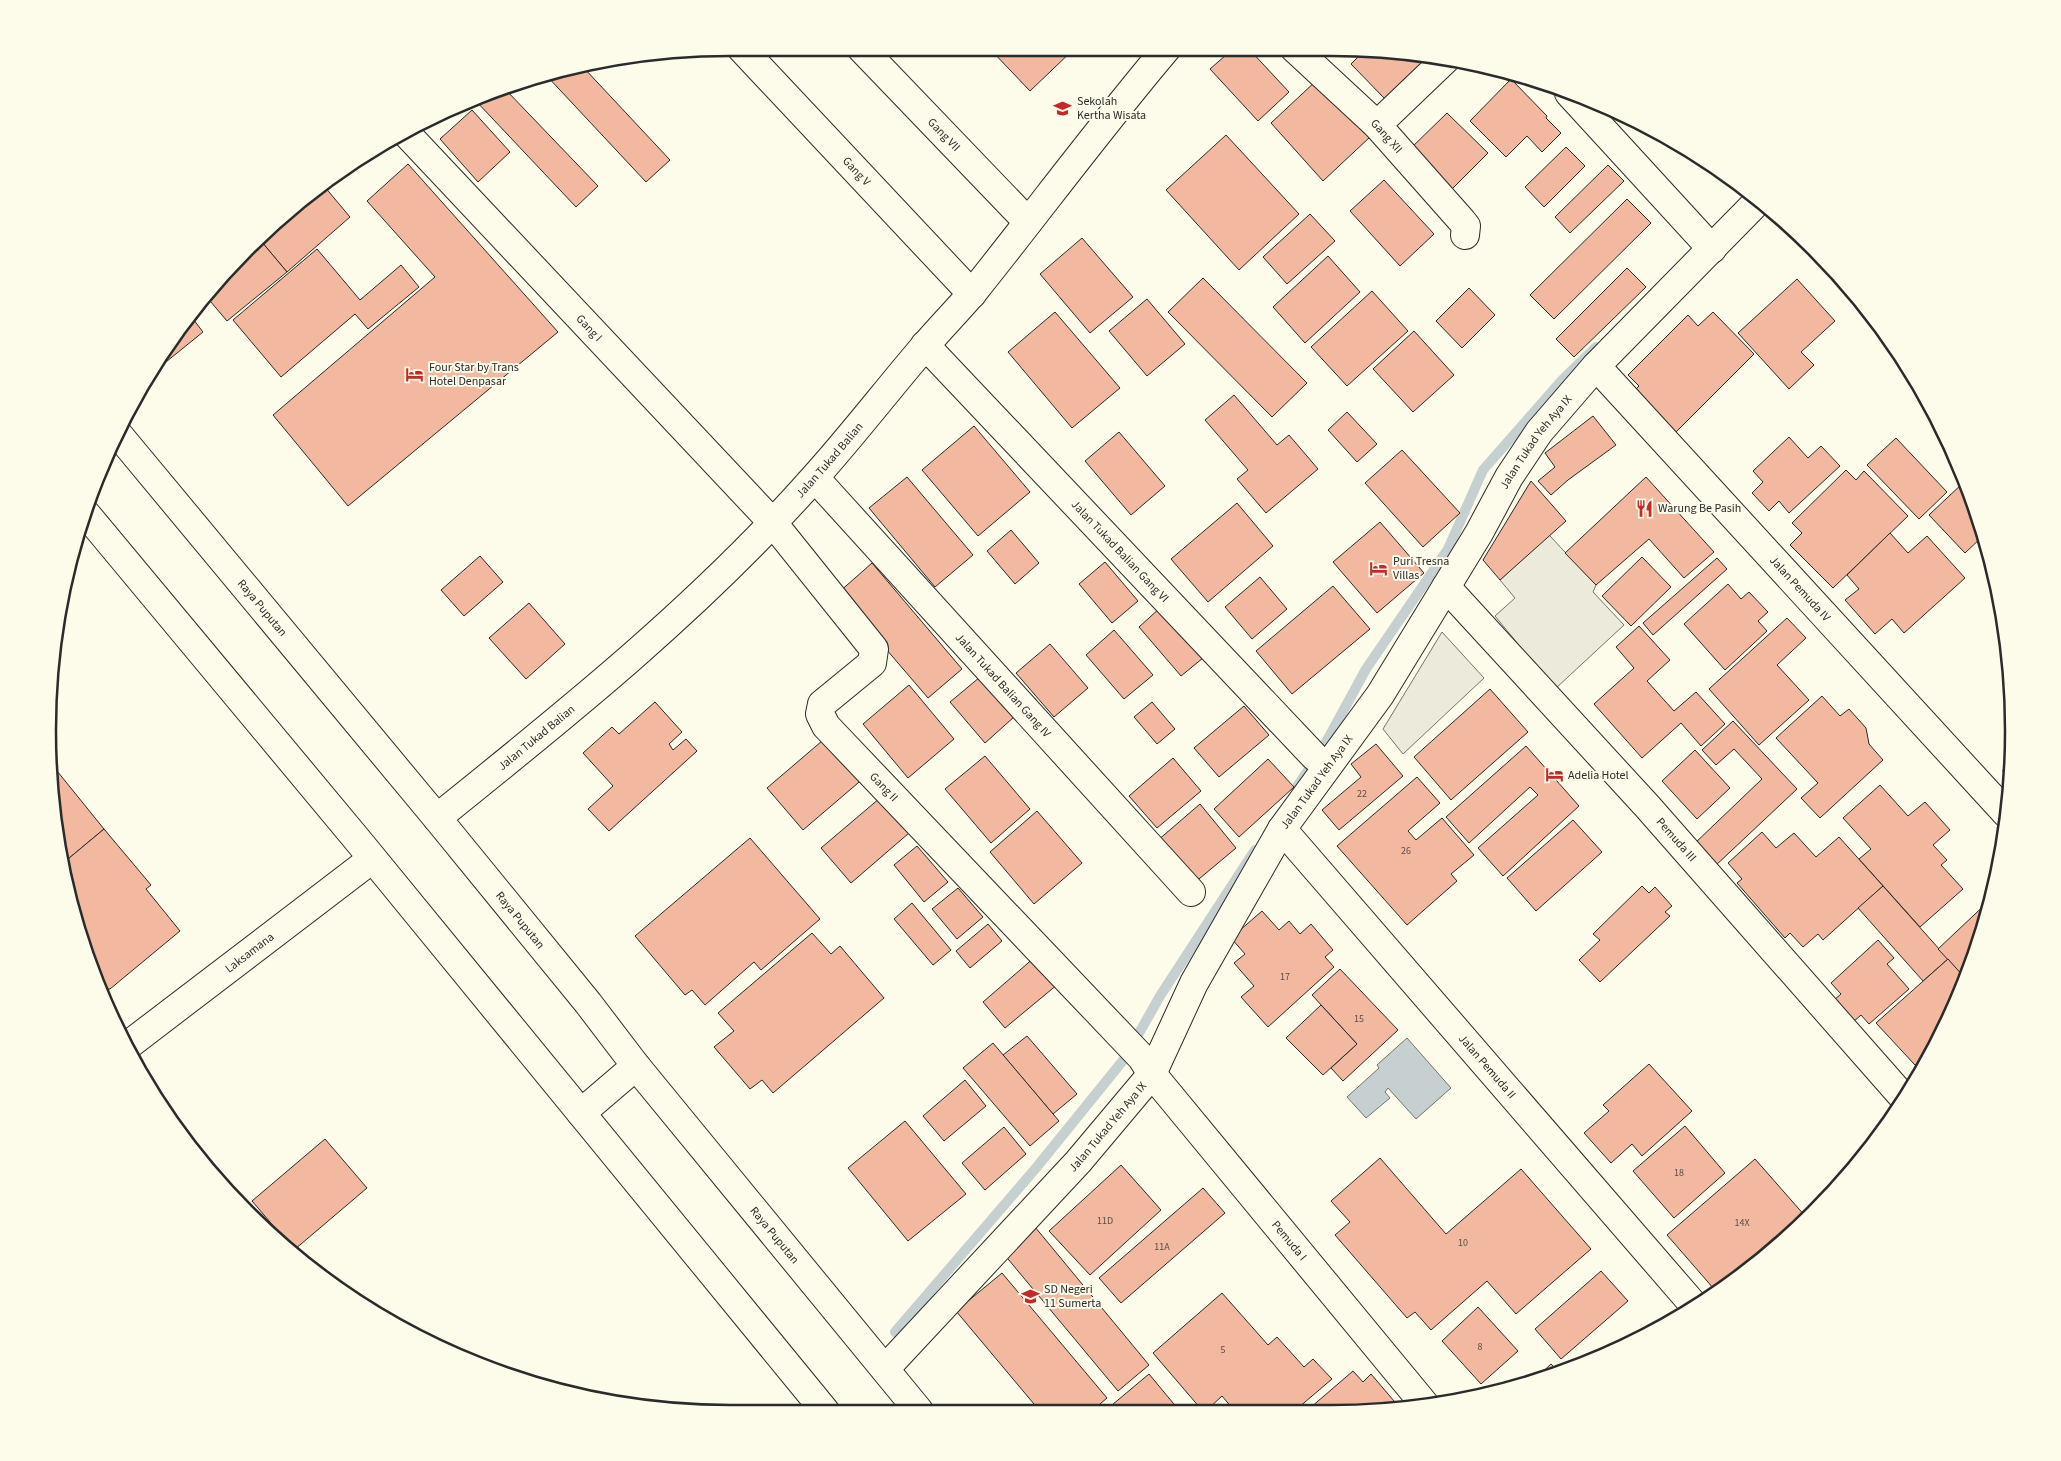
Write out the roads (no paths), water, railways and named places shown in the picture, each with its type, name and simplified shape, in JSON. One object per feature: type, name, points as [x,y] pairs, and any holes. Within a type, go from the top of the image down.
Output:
[{"type":"street","name":"Gang V","points":[[749,56],[972,294]]},
{"type":"street","name":"Gang VII","points":[[869,56],[1028,222]]},
{"type":"street","name":"Jalan Tukad Balian","points":[[437,818],[576,707],[688,607],[773,523],[815,478],[925,346],[972,294],[1104,122],[1160,56]]},
{"type":"street","name":"Gang XII","points":[[1303,56],[1377,124],[1466,226],[1465,235]]},
{"type":"street","points":[[1377,124],[1439,65]]},
{"type":"street","points":[[1579,104],[1712,249]]},
{"type":"street","name":"Gang I","points":[[410,138],[773,523]]},
{"type":"street","name":"Jalan Tukad Yeh Aya IX","points":[[885,1370],[1078,1162],[1136,1053],[1194,983],[1282,829],[1380,695],[1479,533],[1509,477],[1534,440],[1596,366],[1753,206]]},
{"type":"street","name":"Jalan Tukad Balian Gang VI","points":[[925,346],[1315,757]]},
{"type":"street","name":"Jalan Pemuda IV","points":[[1596,366],[2000,807]]},
{"type":"street","name":"Raya Puputan","points":[[123,440],[437,818],[588,1003],[636,1066],[914,1405]]},
{"type":"street","name":"Jalan Tukad Balian Gang IV","points":[[815,478],[1191,892]]},
{"type":"street","points":[[90,519],[820,1405]]},
{"type":"street","name":"Gang II","points":[[773,523],[874,649],[872,663],[822,704],[820,714],[826,726],[1136,1053]]},
{"type":"street","name":"Pemuda III","points":[[1446,587],[1647,806],[1899,1092]]},
{"type":"street","name":"Jalan Pemuda II","points":[[1282,829],[1690,1300]]},
{"type":"street","name":"Laksamana","points":[[133,1042],[372,860]]},
{"type":"street","name":"Pemuda I","points":[[1136,1053],[1420,1399]]},
{"type":"street","points":[[581,1113],[636,1066]]},
{"type":"waterway","points":[[1324,746],[1366,669],[1448,549],[1483,470],[1563,379],[1596,347]]},
{"type":"waterway","points":[[1298,785],[1313,763]]},
{"type":"waterway","points":[[895,1332],[1036,1168],[1125,1058],[1160,996],[1255,850]]},
{"type":"place","name":"Sekolah Kertha Wisata","points":[[1063,108]]},
{"type":"place","name":"Four Star by Trans Hotel Denpasar","points":[[415,374]]},
{"type":"place","name":"Warung Be Pasih","points":[[1644,508]]},
{"type":"place","name":"Puri Tresna Villas","points":[[1379,568]]},
{"type":"place","name":"Adelia Hotel","points":[[1554,775]]},
{"type":"place","name":"SD Negeri 11 Sumerta","points":[[1030,1296]]}]
